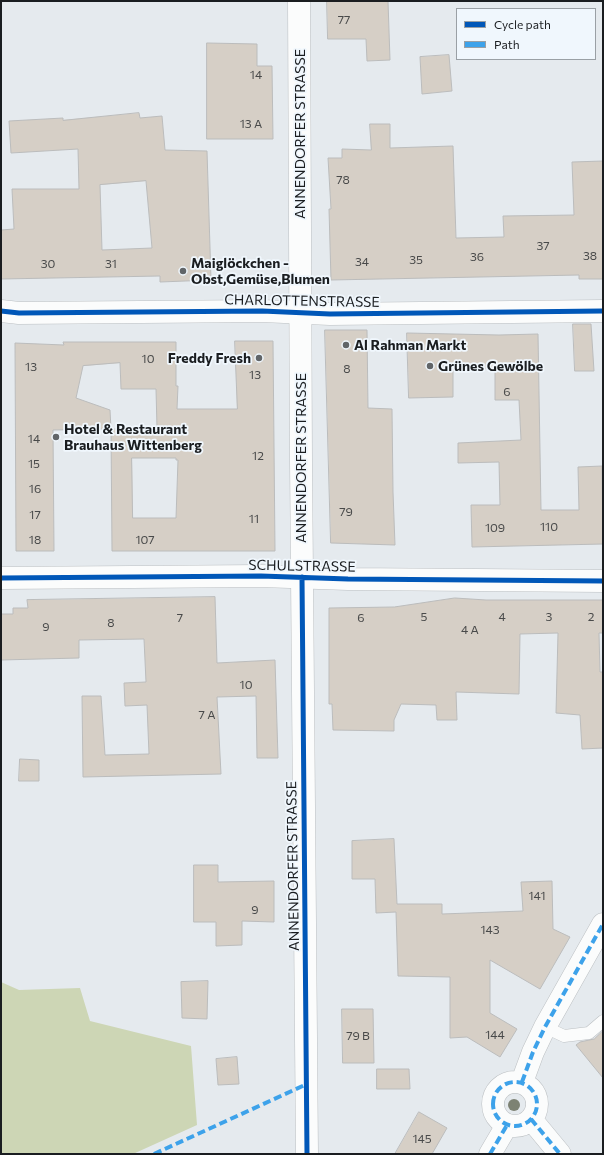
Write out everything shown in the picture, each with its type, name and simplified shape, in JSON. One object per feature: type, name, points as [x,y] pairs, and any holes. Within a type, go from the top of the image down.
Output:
[{"type":"street","name":"ANNENDORFER STRASSE","points":[[299,1],[307,1154]]},
{"type":"street","name":"CHARLOTTENSTRASSE","points":[[1,311],[19,313],[262,311],[330,314],[603,311]]},
{"type":"street","name":"SCHULSTRASSE","points":[[1,578],[261,576],[603,581]]},
{"type":"street","points":[[522,1082],[544,1027],[603,924]]},
{"type":"street","points":[[508,1082],[522,1082],[534,1091],[537,1098],[537,1106],[531,1120],[520,1126],[507,1125],[500,1121],[493,1110],[492,1103],[497,1090],[502,1085],[508,1082]]},
{"type":"street","points":[[531,1120],[560,1154]]},
{"type":"street","points":[[490,1154],[507,1125]]},
{"type":"lane","points":[[544,1027],[564,1036],[589,1033],[603,1021]]},
{"type":"green space","points":[[1,982],[19,990],[80,988],[90,1021],[191,1046],[197,1125],[133,1154],[1,1154]]},
{"type":"building","points":[[327,1],[388,1],[390,60],[367,61],[366,39],[328,39]]},
{"type":"building","points":[[207,43],[257,44],[257,66],[272,66],[273,139],[207,139]]},
{"type":"building","points":[[449,55],[452,91],[422,94],[420,57]]},
{"type":"building","points":[[139,113],[140,118],[162,116],[165,150],[207,151],[211,280],[160,282],[160,276],[1,279],[1,230],[14,229],[12,189],[79,189],[78,149],[11,153],[9,121],[63,118],[63,120]],"holes":[[[146,181],[152,248],[102,250],[100,185]]]},
{"type":"building","points":[[370,124],[390,124],[390,148],[453,146],[456,238],[504,237],[503,216],[574,215],[572,162],[603,161],[603,279],[579,279],[579,275],[331,280],[329,209],[331,209],[328,158],[342,158],[342,149],[371,150]]},
{"type":"building","points":[[573,324],[591,324],[594,371],[575,371]]},
{"type":"building","points":[[325,330],[367,330],[368,408],[392,409],[395,545],[331,543]]},
{"type":"building","points":[[407,333],[499,335],[538,334],[541,510],[579,510],[578,467],[602,466],[603,544],[472,547],[471,505],[500,505],[499,462],[458,463],[458,443],[521,440],[519,400],[495,400],[495,369],[453,368],[453,397],[409,398]]},
{"type":"building","points":[[235,341],[273,341],[275,551],[112,551],[111,429],[53,430],[54,551],[16,551],[15,343],[64,345],[63,342],[176,342],[176,386],[178,386],[177,409],[237,409]],"holes":[[[120,363],[121,389],[156,389],[157,428],[111,429],[110,410],[76,398],[83,366]],[[132,458],[176,458],[176,460],[178,460],[176,518],[133,518]]]},
{"type":"building","points":[[215,597],[217,663],[275,660],[278,758],[257,758],[256,696],[217,697],[221,774],[83,777],[82,696],[101,696],[105,755],[149,754],[147,705],[125,706],[124,683],[146,682],[144,639],[79,640],[79,658],[1,660],[1,614],[13,614],[13,608],[28,608],[27,600]]},
{"type":"building","points":[[455,598],[486,600],[603,600],[603,633],[599,633],[600,672],[603,672],[603,748],[582,749],[580,715],[556,713],[558,633],[520,634],[519,694],[456,692],[457,720],[437,720],[436,705],[401,704],[394,720],[394,731],[333,730],[332,704],[329,704],[329,608],[394,607]]},
{"type":"building","points":[[20,759],[39,760],[39,781],[19,781]]},
{"type":"building","points":[[394,839],[397,904],[442,904],[442,914],[523,911],[521,882],[552,881],[553,929],[570,937],[540,989],[490,960],[490,1013],[517,1029],[500,1057],[467,1037],[450,1038],[450,977],[398,976],[396,912],[376,913],[375,879],[352,879],[352,841]]},
{"type":"building","points":[[194,865],[218,865],[218,882],[274,881],[274,922],[242,921],[242,945],[216,946],[216,922],[194,922]]},
{"type":"building","points":[[208,981],[207,1019],[182,1018],[181,982]]},
{"type":"building","points":[[342,1009],[373,1009],[374,1063],[343,1063]]},
{"type":"building","points":[[603,1031],[603,1078],[576,1045],[580,1042],[594,1039]]},
{"type":"building","points":[[237,1057],[239,1084],[218,1085],[216,1059]]},
{"type":"building","points":[[377,1069],[409,1069],[410,1089],[377,1089]]},
{"type":"building","points":[[419,1112],[447,1128],[432,1154],[395,1154]]},
{"type":"marked path","points":[[522,1082],[533,1052],[545,1027],[603,924]]},
{"type":"marked path","points":[[511,1082],[519,1082],[524,1083],[531,1088],[536,1095],[537,1104],[536,1113],[531,1120],[524,1125],[511,1126],[503,1123],[496,1116],[493,1108],[493,1100],[496,1092],[503,1085],[511,1082]]},
{"type":"marked path","points":[[154,1154],[307,1084]]},
{"type":"marked path","points":[[531,1119],[560,1154]]},
{"type":"marked path","points":[[490,1154],[507,1125]]},
{"type":"cycle path","points":[[1,311],[19,313],[262,311],[330,314],[603,311]]},
{"type":"cycle path","points":[[1,578],[261,576],[348,579],[603,581]]},
{"type":"cycle path","points":[[302,577],[307,1154]]},
{"type":"place","name":"Maiglöckchen - Obst,Gemüse,Blumen","points":[[183,271]]},
{"type":"place","name":"Al Rahman Markt","points":[[346,345]]},
{"type":"place","name":"Freddy Fresh","points":[[259,358]]},
{"type":"place","name":"Grünes Gewölbe","points":[[430,366]]},
{"type":"place","name":"Hotel & Restaurant Brauhaus Wittenberg","points":[[56,437]]}]
